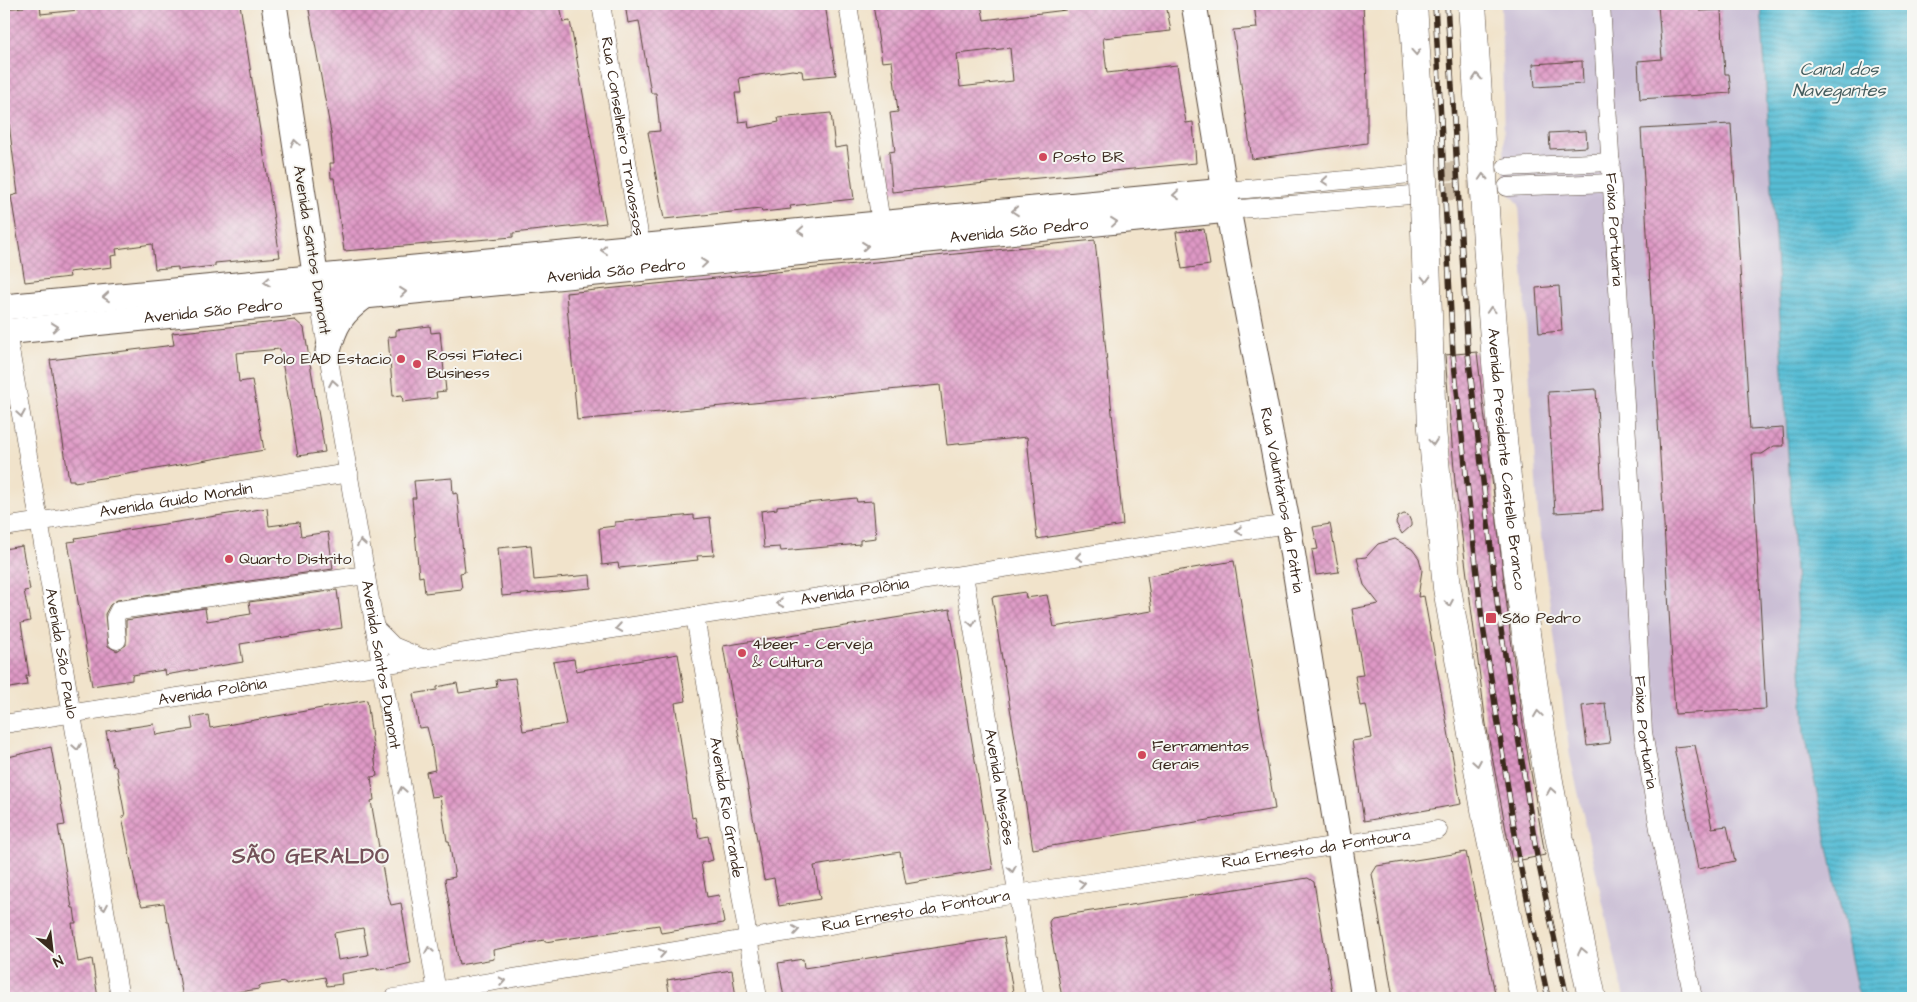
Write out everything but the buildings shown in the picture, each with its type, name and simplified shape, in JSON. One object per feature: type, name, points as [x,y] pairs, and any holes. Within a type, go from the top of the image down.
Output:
[{"type":"main road","points":[[1413,4],[1421,130],[1432,429],[1447,588],[1487,821],[1524,998]]},
{"type":"main road","name":"Avenida Presidente Castello Branco","points":[[1472,4],[1494,351],[1524,618],[1560,843],[1592,998]]},
{"type":"street","name":"Avenida Santos Dumont","points":[[274,4],[328,351],[437,995]]},
{"type":"street","name":"Rua Conselheiro Travassos","points":[[601,4],[642,257]]},
{"type":"street","points":[[848,4],[882,223]]},
{"type":"street","name":"Rua Voluntários da Pátria","points":[[1194,4],[1226,200],[1287,524],[1364,998]]},
{"type":"street","name":"Faixa Portuária","points":[[1601,4],[1629,459],[1642,732],[1659,829],[1693,998]]},
{"type":"street","points":[[1506,167],[1611,162]]},
{"type":"street","points":[[1226,200],[1411,174]]},
{"type":"street","points":[[1507,187],[1611,183]]},
{"type":"street","points":[[1226,200],[1411,194]]},
{"type":"street","name":"Avenida São Pedro","points":[[318,289],[365,296],[882,223],[1226,200]]},
{"type":"street","name":"Avenida São Pedro","points":[[4,320],[1226,200]]},
{"type":"street","points":[[328,351],[338,320],[347,309],[365,296]]},
{"type":"street","name":"Avenida São Paulo","points":[[4,320],[120,998]]},
{"type":"street","name":"Avenida Guido Mondin","points":[[4,527],[349,473]]},
{"type":"street","name":"Avenida Polônia","points":[[4,724],[1287,524]]},
{"type":"street","points":[[117,640],[115,618],[119,610],[366,575]]},
{"type":"street","name":"Avenida Missões","points":[[964,575],[1016,894],[1035,998]]},
{"type":"street","name":"Avenida Rio Grande","points":[[695,616],[758,998]]},
{"type":"street","points":[[374,627],[393,646],[422,659]]},
{"type":"street","name":"Rua Ernesto da Fontoura","points":[[394,998],[437,995],[748,938],[1016,894],[1340,847],[1438,830]]},
{"type":"shaded area","points":[[1501,4],[1761,4],[1805,735],[1859,998],[1624,998],[1570,756],[1538,514],[1519,204],[1505,188]]},
{"type":"water","name":"Canal dos Navegantes","points":[[1761,4],[1913,4],[1913,998],[1859,998],[1805,735]]},
{"type":"tunnel","points":[[1414,174],[1492,168]]},
{"type":"tunnel","points":[[1414,194],[1493,188]]},
{"type":"railway","points":[[1435,4],[1453,354],[1482,620],[1519,860],[1548,998]]},
{"type":"railway","points":[[1447,4],[1468,353],[1499,617],[1537,856],[1567,998]]},
{"type":"place","name":"Posto BR","points":[[1043,157]]},
{"type":"place","name":"Polo EAD Estacio","points":[[401,359]]},
{"type":"place","name":"Rossi Fiateci Business","points":[[417,364]]},
{"type":"place","name":"Quarto Distrito","points":[[229,559]]},
{"type":"place","name":"São Pedro","points":[[1491,618]]},
{"type":"place","name":"4beer - Cerveja & Cultura","points":[[742,653]]},
{"type":"place","name":"Ferramentas Gerais","points":[[1142,755]]},
{"type":"district","name":"SÃO GERALDO","points":[[311,856]]}]
